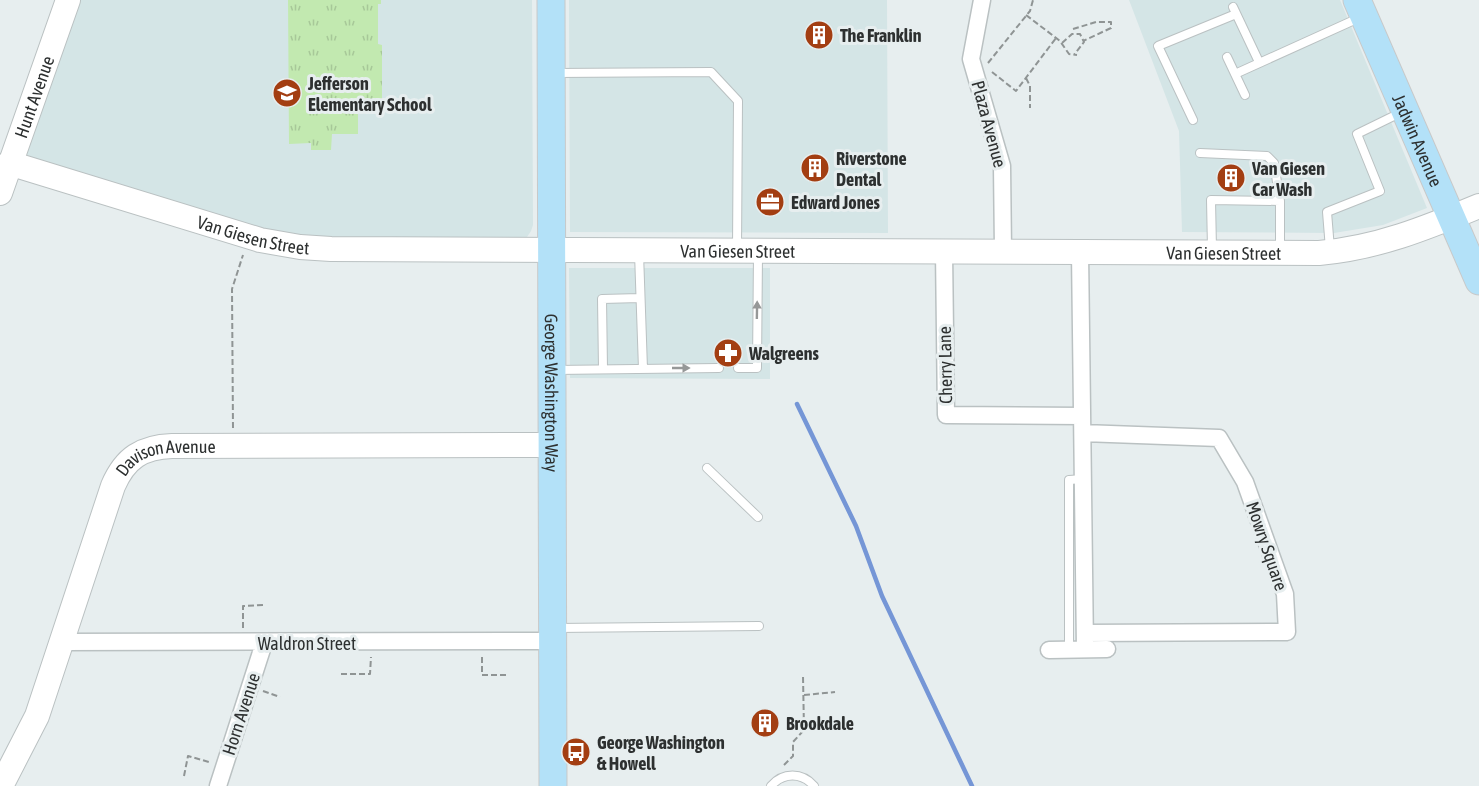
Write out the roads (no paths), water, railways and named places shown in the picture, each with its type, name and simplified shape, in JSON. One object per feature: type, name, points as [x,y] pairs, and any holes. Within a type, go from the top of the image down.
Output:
[{"type":"main road","name":"George Washington Way","points":[[551,0],[553,786]]},
{"type":"main road","name":"Jadwin Avenue","points":[[1360,8],[1479,281]]},
{"type":"street","name":"Hunt Avenue","points":[[0,192],[5,162],[68,0]]},
{"type":"street","name":"Plaza Avenue","points":[[982,0],[971,58],[1002,166],[1003,250]]},
{"type":"street","name":"Van Giesen Street","points":[[5,162],[238,233],[300,247],[1330,252],[1390,241],[1479,206]]},
{"type":"street","name":"Cherry Lane","points":[[944,251],[946,415],[1082,416]]},
{"type":"street","points":[[1079,644],[1076,552],[1084,479],[1080,252]]},
{"type":"street","name":"Mowry Square","points":[[1079,644],[1287,632],[1285,594],[1245,482],[1219,438],[1083,433]]},
{"type":"street","name":"Davison Avenue","points":[[1,786],[37,716],[120,470],[132,457],[149,448],[552,445]]},
{"type":"street","name":"Waldron Street","points":[[61,642],[264,643],[553,635]]},
{"type":"street","name":"Horn Avenue","points":[[218,786],[264,643]]},
{"type":"street","points":[[1049,650],[1079,644],[1107,649]]},
{"type":"lane","points":[[1235,74],[1360,8]]},
{"type":"lane","points":[[1193,120],[1158,46],[1234,11],[1258,62]]},
{"type":"lane","points":[[1227,57],[1245,94]]},
{"type":"lane","points":[[551,73],[711,72],[738,101],[757,368],[738,368]]},
{"type":"lane","points":[[1330,252],[1327,212],[1380,191],[1357,134],[1406,111]]},
{"type":"lane","points":[[1200,153],[1267,156],[1274,163],[1280,201],[1280,252]]},
{"type":"lane","points":[[1212,252],[1211,200],[1280,201]]},
{"type":"lane","points":[[639,250],[643,369]]},
{"type":"lane","points":[[603,369],[602,299],[640,298]]},
{"type":"lane","points":[[552,370],[719,368]]},
{"type":"lane","points":[[707,468],[758,517]]},
{"type":"lane","points":[[1076,552],[1079,644]]},
{"type":"lane","points":[[553,635],[759,626]]},
{"type":"lane","points":[[771,786],[789,775],[806,778],[814,786]]},
{"type":"waterway","points":[[797,404],[856,526],[882,596],[972,786]]},
{"type":"place","name":"The Franklin","points":[[819,35]]},
{"type":"place","name":"Jefferson Elementary School","points":[[287,93]]},
{"type":"place","name":"Riverstone Dental","points":[[815,168]]},
{"type":"place","name":"Van Giesen Car Wash","points":[[1231,178]]},
{"type":"place","name":"Edward Jones","points":[[770,202]]},
{"type":"place","name":"Walgreens","points":[[728,353]]},
{"type":"place","name":"Brookdale","points":[[765,723]]},
{"type":"place","name":"George Washington & Howell","points":[[576,752]]}]
